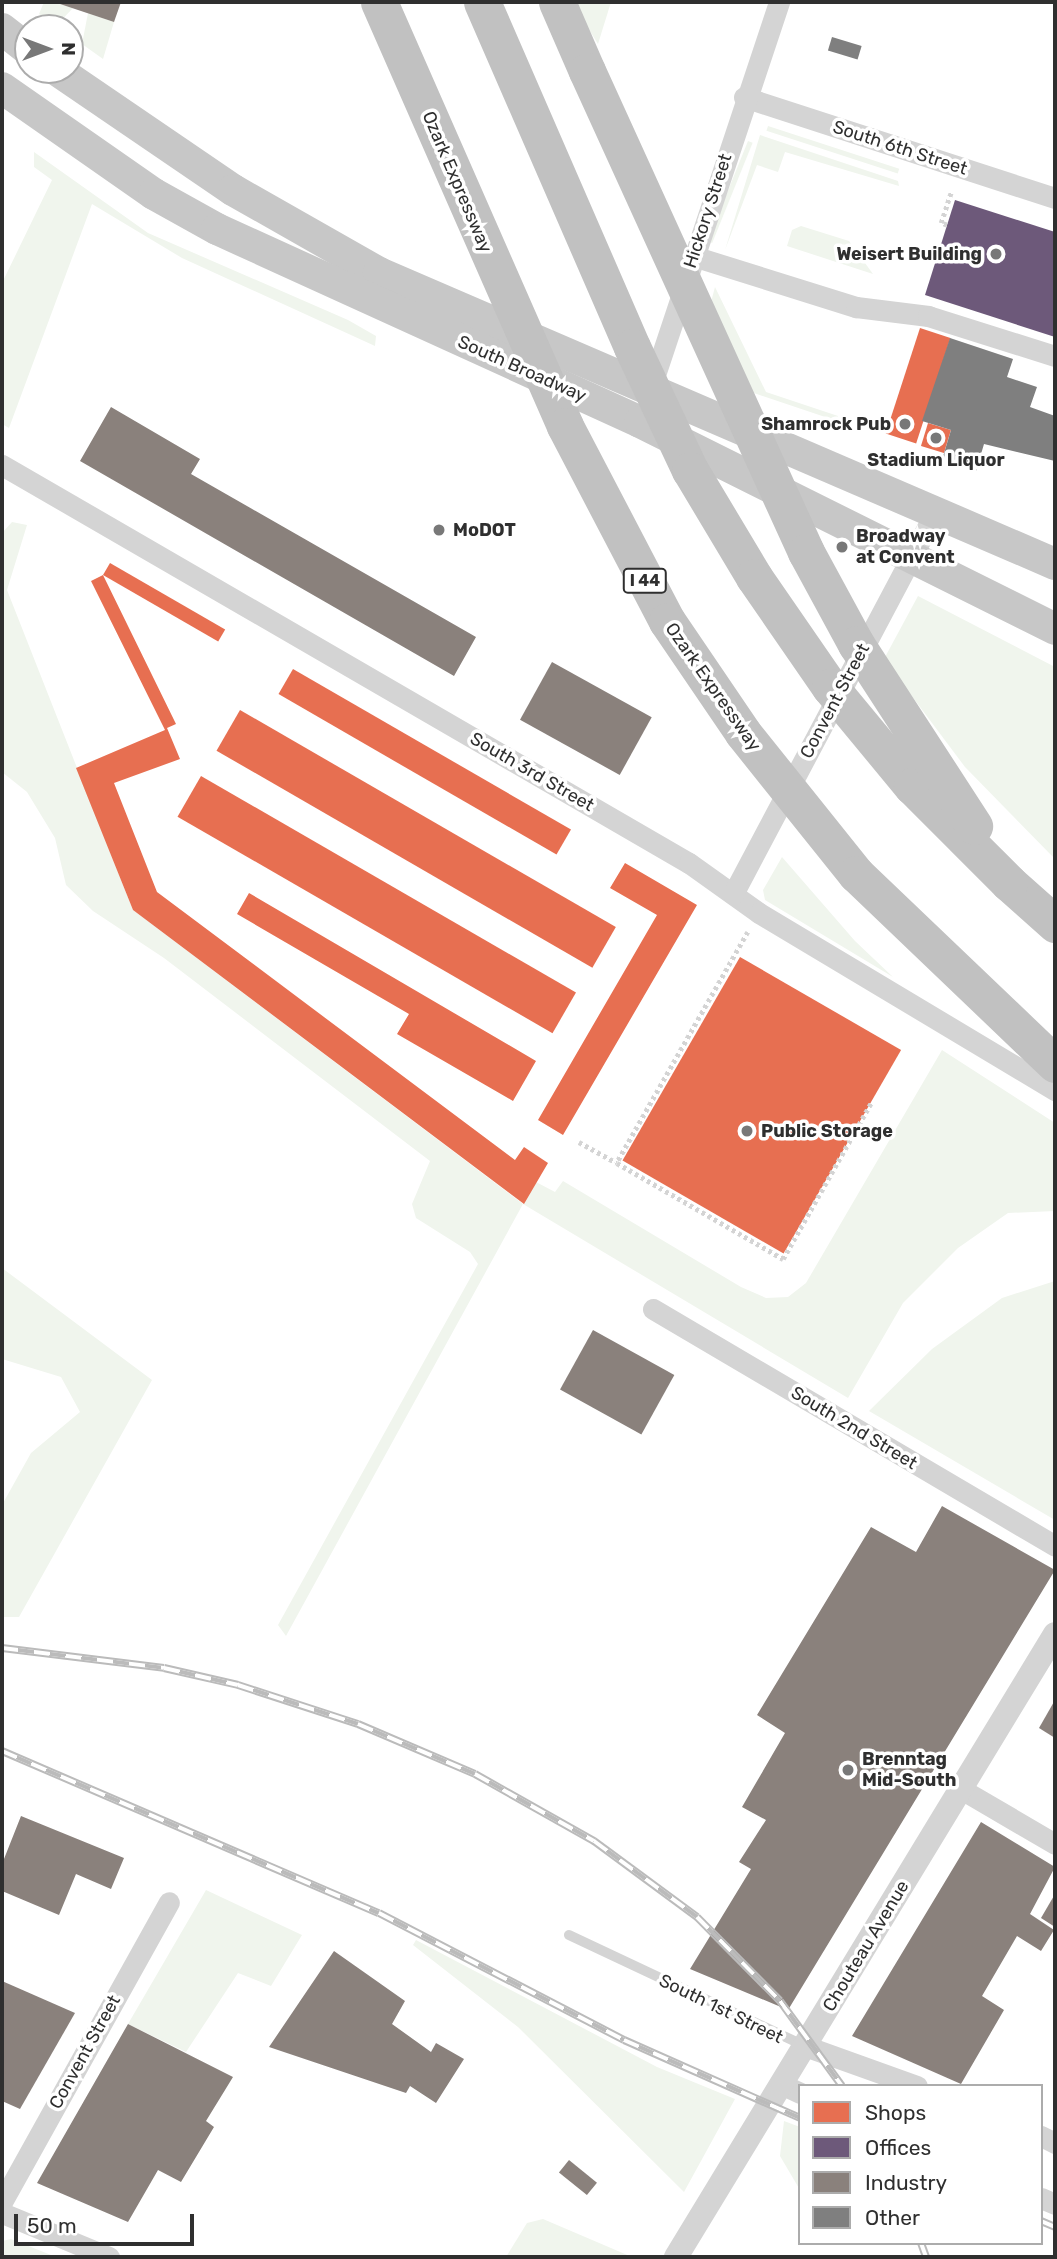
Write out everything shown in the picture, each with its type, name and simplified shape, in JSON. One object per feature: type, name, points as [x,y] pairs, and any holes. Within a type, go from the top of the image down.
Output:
[{"type":"highway","name":"Ozark Expressway","points":[[379,2],[565,426],[667,621],[743,733],[856,874],[1055,1064]]},
{"type":"highway","points":[[482,2],[690,470],[754,577],[830,687],[904,776],[1009,883],[1055,924]]},
{"type":"highway","points":[[557,2],[806,552],[856,644],[1009,883]]},
{"type":"main road","name":"South Broadway","points":[[78,84],[302,233],[441,303],[937,509],[1055,564]]},
{"type":"main road","name":"South Broadway","points":[[2,88],[134,181],[217,229],[640,422],[913,555],[1055,629]]},
{"type":"street","name":"Hickory Street","points":[[640,422],[744,97],[779,2]]},
{"type":"street","name":"South 6th Street","points":[[744,97],[1055,198]]},
{"type":"street","points":[[693,256],[856,307],[928,316],[1055,356]]},
{"type":"street","name":"South 3rd Street","points":[[2,465],[733,894],[1055,1090]]},
{"type":"street","name":"Convent Street","points":[[733,894],[937,509]]},
{"type":"street","name":"South 2nd Street","points":[[653,1309],[1055,1546]]},
{"type":"street","name":"Chouteau Avenue","points":[[676,2257],[790,2088],[805,2046],[1055,1634]]},
{"type":"street","points":[[961,1789],[1055,1844]]},
{"type":"street","name":"Convent Street","points":[[2,2202],[169,1902]]},
{"type":"street","name":"South 1st Street","points":[[805,2046],[910,2084]]},
{"type":"street","points":[[2,2213],[109,2257]]},
{"type":"lane","name":"South 1st Street","points":[[569,1935],[805,2046]]},
{"type":"path","points":[[947,225],[941,223],[951,192]]},
{"type":"path","points":[[617,1163],[750,929]]},
{"type":"path","points":[[579,1142],[783,1259],[872,1101]]},
{"type":"shaded area","points":[[44,2],[73,8],[67,14],[39,14]]},
{"type":"shaded area","points":[[572,2],[611,2],[598,44]]},
{"type":"shaded area","points":[[88,13],[114,22],[103,59],[84,45]]},
{"type":"shaded area","points":[[768,126],[899,169],[898,173],[766,131]]},
{"type":"shaded area","points":[[760,135],[898,181],[899,186],[785,152],[778,172],[757,165],[725,250]]},
{"type":"shaded area","points":[[748,141],[753,143],[712,243],[708,241]]},
{"type":"shaded area","points":[[34,152],[148,233],[348,320],[376,336],[375,346],[182,258],[92,204],[9,428],[2,424],[2,283],[52,180],[34,167]]},
{"type":"shaded area","points":[[801,226],[849,241],[873,274],[787,246],[792,230]]},
{"type":"shaded area","points":[[715,287],[766,392],[838,416],[837,421],[751,392],[711,302]]},
{"type":"shaded area","points":[[12,522],[27,525],[7,590],[133,910],[523,1204],[286,1636],[278,1625],[478,1264],[470,1252],[416,1218],[412,1204],[430,1161],[164,958],[93,911],[66,885],[55,838],[27,792],[2,772],[2,533]]},
{"type":"shaded area","points":[[918,596],[1055,667],[1055,859],[965,767],[884,659]]},
{"type":"shaded area","points":[[782,857],[855,941],[893,977],[765,900],[763,890]]},
{"type":"shaded area","points":[[942,1050],[1055,1123],[1055,1211],[1008,1213],[958,1248],[903,1303],[848,1398],[523,1204],[536,1182],[555,1192],[563,1181],[741,1287],[766,1298],[788,1297],[806,1283]]},
{"type":"shaded area","points":[[2,1268],[152,1380],[19,1617],[2,1617],[2,1505],[31,1453],[80,1412],[61,1377],[2,1359]]},
{"type":"shaded area","points":[[1055,1281],[1055,1520],[869,1411],[932,1349],[1002,1298]]},
{"type":"shaded area","points":[[206,1890],[302,1935],[271,1986],[238,1973],[186,2052],[128,2024]]},
{"type":"shaded area","points":[[416,1940],[657,2067],[735,2099],[684,2192],[518,2027],[413,1945]]},
{"type":"shaded area","points":[[784,2121],[798,2126],[798,2187],[780,2156]]},
{"type":"shaded area","points":[[543,2219],[632,2257],[506,2257],[527,2223]]},
{"type":"shaded area","points":[[11,2239],[56,2257],[2,2255],[2,2241]]},
{"type":"building: Shops","points":[[920,328],[950,338],[916,443],[886,434]]},
{"type":"building: Shops","name":"Stadium Liquor","points":[[928,423],[951,430],[944,453],[921,446]]},
{"type":"building: Shops","points":[[110,563],[225,630],[218,642],[103,575]]},
{"type":"building: Shops","points":[[103,575],[176,724],[167,728],[180,759],[114,783],[157,892],[515,1160],[524,1147],[548,1163],[524,1204],[133,910],[76,768],[165,730],[91,581]]},
{"type":"building: Shops","points":[[293,669],[571,829],[556,855],[278,694]]},
{"type":"building: Shops","points":[[240,710],[616,927],[592,968],[216,751]]},
{"type":"building: Shops","points":[[201,776],[576,992],[552,1033],[178,817]]},
{"type":"building: Shops","points":[[625,863],[697,905],[563,1135],[538,1120],[657,915],[610,888]]},
{"type":"building: Shops","points":[[249,893],[536,1061],[513,1101],[397,1034],[409,1014],[237,914]]},
{"type":"building: Shops","name":"Public Storage","points":[[740,957],[901,1050],[784,1254],[623,1161]]},
{"type":"building: Offices","name":"Weisert Building","points":[[955,200],[1055,232],[1055,337],[925,295]]},
{"type":"building: Industry","points":[[54,2],[121,2],[114,22]]},
{"type":"building: Industry","points":[[111,407],[200,459],[191,474],[476,637],[454,676],[80,461]]},
{"type":"building: Industry","points":[[552,662],[652,717],[620,775],[520,720]]},
{"type":"building: Industry","points":[[593,1330],[674,1375],[641,1435],[560,1389]]},
{"type":"building: Industry","name":"Brenntag Mid-South","points":[[942,1506],[1055,1570],[788,2010],[690,1969],[751,1869],[739,1862],[766,1820],[742,1807],[785,1733],[757,1715],[871,1527],[916,1552]]},
{"type":"building: Industry","points":[[1055,1700],[1055,1738],[1039,1728]]},
{"type":"building: Industry","points":[[21,1816],[124,1858],[111,1889],[76,1874],[59,1915],[2,1891],[2,1864]]},
{"type":"building: Industry","points":[[981,1822],[1055,1867],[1030,1914],[1054,1930],[1041,1951],[1017,1936],[982,1996],[1004,2010],[961,2084],[852,2036]]},
{"type":"building: Industry","points":[[1055,1894],[1055,1927],[1041,1918]]},
{"type":"building: Industry","points":[[334,1951],[405,2001],[392,2024],[431,2052],[436,2043],[464,2059],[436,2103],[410,2086],[406,2093],[269,2047]]},
{"type":"building: Industry","points":[[2,1981],[75,2013],[20,2109],[2,2101]]},
{"type":"building: Industry","points":[[128,2024],[233,2077],[206,2121],[214,2127],[181,2182],[158,2170],[128,2222],[37,2183]]},
{"type":"building: Industry","points":[[569,2160],[597,2183],[587,2195],[559,2172]]},
{"type":"building: Other","points":[[832,37],[862,46],[858,59],[828,50]]},
{"type":"building: Other","points":[[950,338],[1013,359],[1007,377],[1037,387],[1030,407],[1055,416],[1055,461],[984,444],[976,471],[942,460],[951,430],[922,421]]},
{"type":"railway","points":[[2,1648],[164,1668],[238,1685],[358,1724],[475,1774],[594,1841],[697,1917],[780,2001],[841,2084]]},
{"type":"railway","points":[[2,1751],[379,1913],[624,2040],[798,2117]]},
{"type":"railway","points":[[1043,2222],[1055,2227]]},
{"type":"railway","points":[[922,2245],[926,2257]]},
{"type":"place","name":"Weisert Building","points":[[996,254]]},
{"type":"place","name":"Shamrock Pub","points":[[905,424]]},
{"type":"place","name":"Stadium Liquor","points":[[936,438]]},
{"type":"place","name":"MoDOT","points":[[439,530]]},
{"type":"place","name":"Broadway at Convent","points":[[842,547]]},
{"type":"place","name":"Public Storage","points":[[747,1131]]},
{"type":"place","name":"Brenntag Mid-South","points":[[848,1770]]}]
